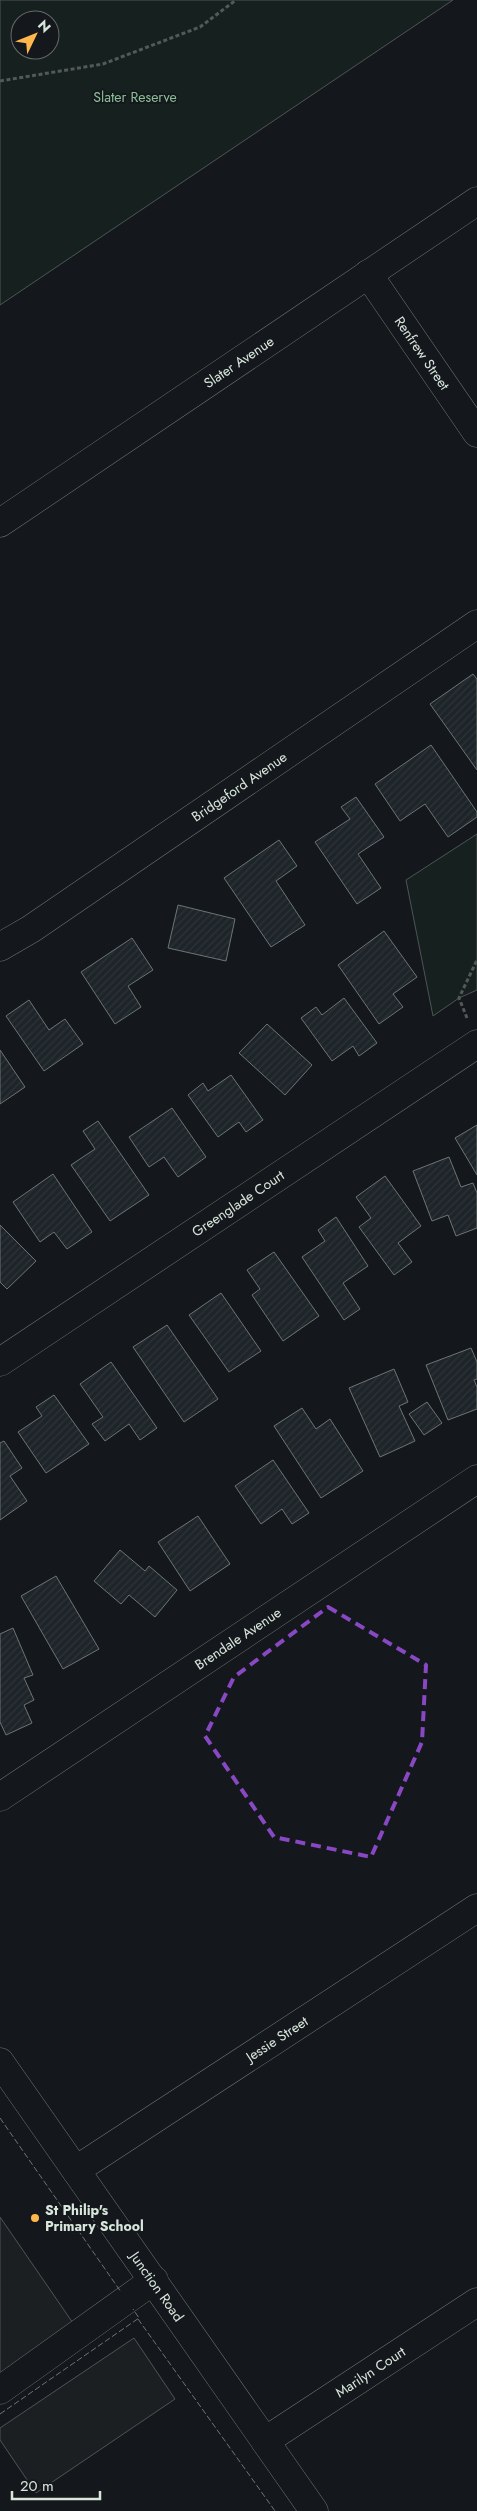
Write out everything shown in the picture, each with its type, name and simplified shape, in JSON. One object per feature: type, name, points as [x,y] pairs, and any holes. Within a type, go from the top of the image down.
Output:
[{"type":"street","name":"Slater Avenue","points":[[0,523],[477,201]]},
{"type":"street","name":"Renfrew Street","points":[[368,274],[477,433]]},
{"type":"street","name":"Bridgeford Avenue","points":[[0,947],[39,923],[477,624]]},
{"type":"street","name":"Greenglade Court","points":[[0,1362],[477,1044]]},
{"type":"street","name":"Brendale Avenue","points":[[0,1797],[477,1479]]},
{"type":"street","name":"Jessie Street","points":[[76,2170],[477,1908]]},
{"type":"street","name":"Junction Road","points":[[0,2062],[314,2511]]},
{"type":"street","points":[[0,2390],[154,2280]]},
{"type":"street","name":"Marilyn Court","points":[[265,2442],[477,2302]]},
{"type":"path","points":[[0,81],[103,64],[200,27],[236,0]]},
{"type":"path","points":[[477,960],[459,998],[477,1044]]},
{"type":"highlighted area","points":[[328,1607],[426,1665],[422,1742],[371,1857],[274,1837],[205,1736],[234,1677]]},
{"type":"green space","name":"Slater Reserve","points":[[0,0],[453,0],[0,305]]},
{"type":"green space","points":[[477,834],[477,990],[459,998],[433,1016],[406,880]]},
{"type":"shaded area","points":[[0,2217],[75,2326],[0,2378]]},
{"type":"shaded area","points":[[134,2338],[175,2399],[36,2493],[0,2440],[0,2428]]},
{"type":"building","points":[[473,674],[477,679],[477,770],[430,704]]},
{"type":"building","points":[[431,745],[477,812],[477,817],[448,837],[425,804],[400,821],[375,784]]},
{"type":"building","points":[[356,797],[384,837],[358,854],[381,888],[357,904],[315,842],[350,819],[341,807]]},
{"type":"building","points":[[279,840],[297,866],[276,881],[305,925],[271,947],[224,878]]},
{"type":"building","points":[[178,905],[235,919],[226,961],[168,948]]},
{"type":"building","points":[[384,931],[417,977],[393,994],[403,1007],[379,1024],[338,965]]},
{"type":"building","points":[[132,938],[153,970],[128,986],[141,1007],[115,1024],[81,972]]},
{"type":"building","points":[[344,998],[377,1043],[359,1056],[353,1046],[332,1061],[301,1018],[316,1007],[322,1015]]},
{"type":"building","points":[[29,1000],[49,1030],[65,1019],[83,1044],[44,1071],[6,1016]]},
{"type":"building","points":[[267,1024],[312,1065],[285,1095],[239,1053]]},
{"type":"building","points":[[0,1050],[25,1087],[0,1104]]},
{"type":"building","points":[[231,1075],[263,1120],[246,1132],[239,1122],[218,1137],[188,1095],[203,1083],[208,1091]]},
{"type":"building","points":[[172,1108],[206,1157],[178,1177],[164,1157],[149,1167],[129,1137]]},
{"type":"building","points":[[98,1121],[149,1195],[110,1221],[71,1165],[95,1149],[83,1131]]},
{"type":"building","points":[[477,1125],[477,1175],[455,1138]]},
{"type":"building","points":[[449,1157],[461,1187],[473,1183],[477,1193],[477,1228],[456,1236],[448,1215],[432,1221],[413,1171]]},
{"type":"building","points":[[53,1174],[92,1232],[67,1249],[54,1232],[40,1242],[13,1202]]},
{"type":"building","points":[[385,1176],[421,1226],[398,1243],[412,1262],[394,1275],[359,1227],[371,1218],[356,1197]]},
{"type":"building","points":[[336,1217],[368,1266],[343,1283],[360,1309],[344,1320],[302,1257],[325,1241],[318,1230]]},
{"type":"building","points":[[0,1225],[36,1261],[7,1289],[0,1282]]},
{"type":"building","points":[[274,1252],[319,1316],[283,1341],[252,1295],[260,1289],[247,1270]]},
{"type":"building","points":[[221,1293],[261,1351],[229,1372],[189,1315]]},
{"type":"building","points":[[167,1325],[218,1399],[184,1422],[133,1347]]},
{"type":"building","points":[[471,1348],[477,1362],[477,1379],[474,1380],[477,1387],[477,1409],[448,1420],[426,1365]]},
{"type":"building","points":[[111,1362],[157,1428],[140,1440],[129,1424],[105,1441],[92,1424],[103,1417],[80,1384]]},
{"type":"building","points":[[394,1369],[408,1402],[399,1406],[415,1441],[380,1457],[349,1388]]},
{"type":"building","points":[[54,1395],[89,1444],[46,1473],[18,1432],[42,1416],[36,1407]]},
{"type":"building","points":[[427,1402],[442,1423],[424,1435],[409,1414]]},
{"type":"building","points":[[302,1408],[316,1429],[330,1419],[363,1471],[321,1498],[274,1426]]},
{"type":"building","points":[[4,1441],[22,1468],[10,1476],[27,1501],[0,1520],[0,1443]]},
{"type":"building","points":[[273,1460],[309,1513],[292,1524],[282,1509],[261,1524],[235,1486]]},
{"type":"building","points":[[198,1516],[230,1564],[190,1591],[158,1542]]},
{"type":"building","points":[[120,1550],[145,1571],[149,1566],[177,1590],[155,1617],[129,1595],[121,1604],[94,1581]]},
{"type":"building","points":[[56,1576],[99,1649],[63,1669],[21,1596]]},
{"type":"building","points":[[13,1628],[33,1675],[24,1678],[34,1700],[24,1705],[32,1723],[6,1735],[0,1722],[0,1634]]},
{"type":"fence","points":[[0,2118],[121,2292]]},
{"type":"fence","points":[[0,2414],[139,2318],[133,2309]]},
{"type":"fence","points":[[138,2319],[275,2511]]},
{"type":"place","name":"St Philip's Primary School","points":[[35,2218]]}]
